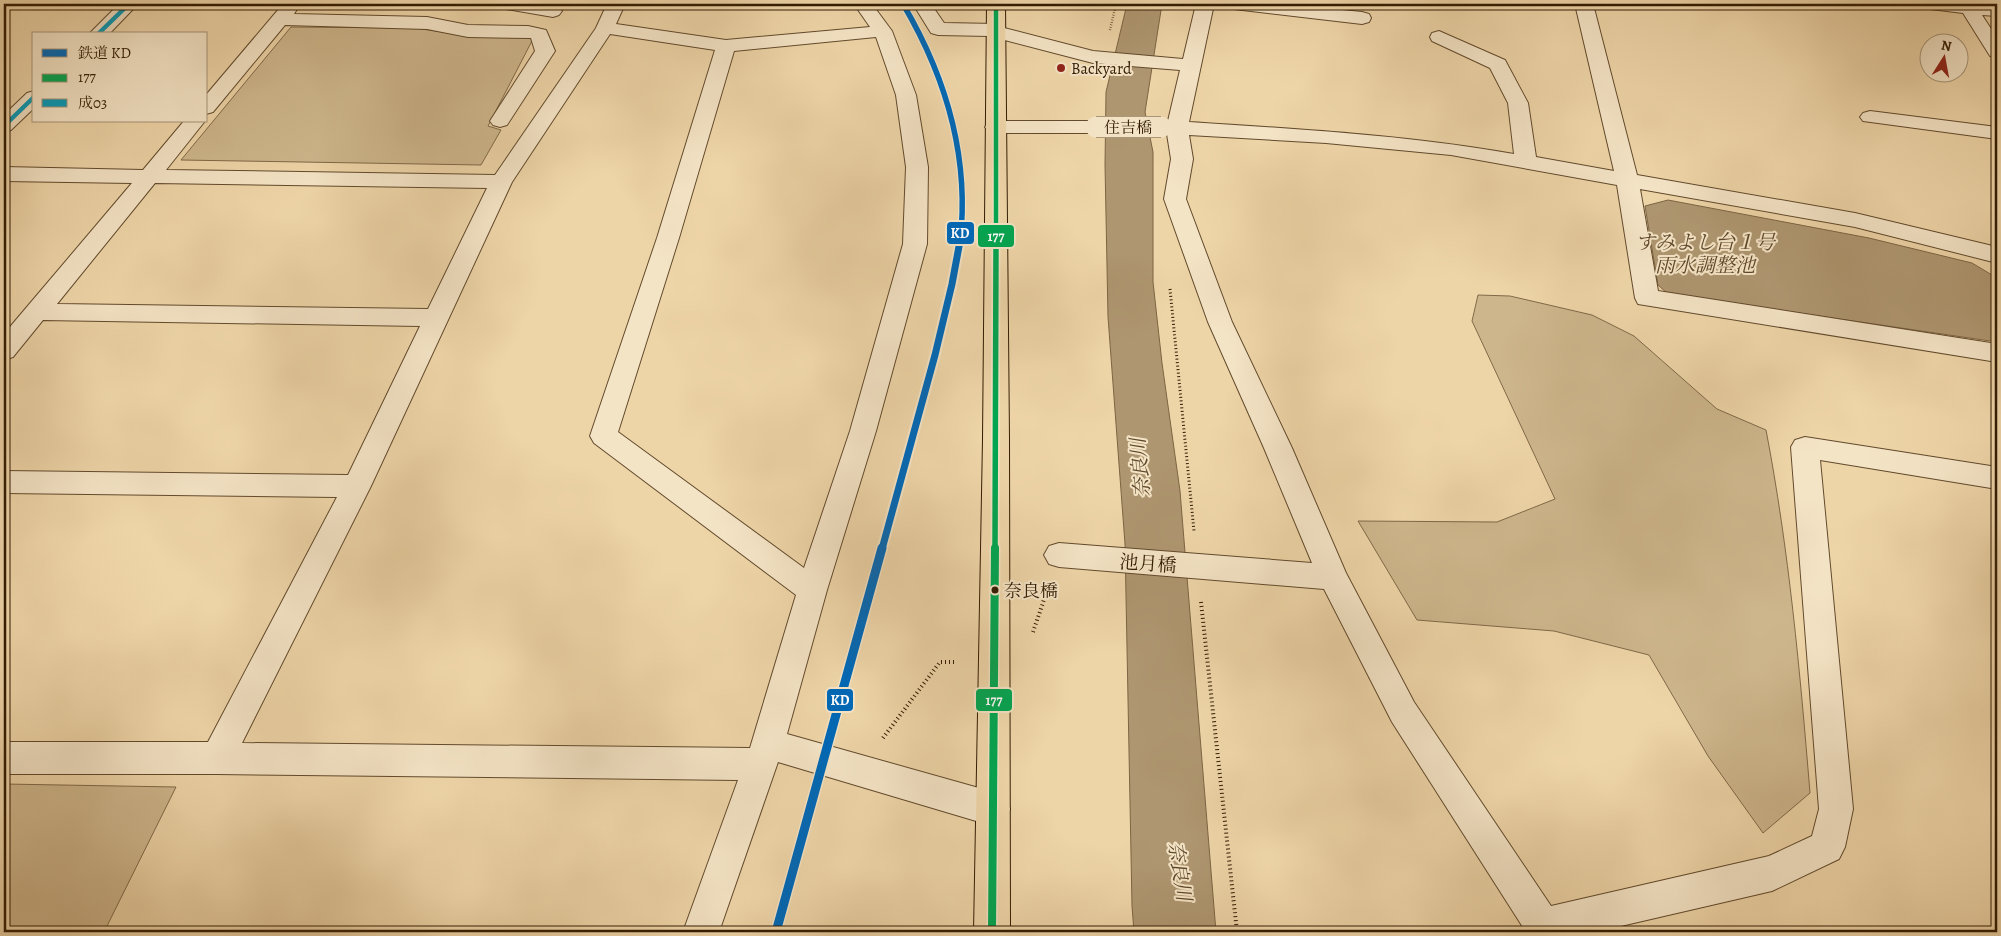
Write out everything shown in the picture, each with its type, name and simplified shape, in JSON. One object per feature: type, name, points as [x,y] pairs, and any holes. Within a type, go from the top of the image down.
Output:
[{"type":"main road","points":[[992,932],[996,448],[996,22]]},
{"type":"street","points":[[100,32],[128,4]]},
{"type":"street","points":[[208,106],[293,4]]},
{"type":"street","points":[[506,4],[558,8]]},
{"type":"street","points":[[217,758],[357,486],[501,182],[605,28],[616,4]]},
{"type":"street","points":[[701,932],[765,754],[812,590],[863,431],[915,244],[917,167],[908,104],[883,31],[863,4]]},
{"type":"street","points":[[922,4],[938,29],[996,22],[1093,57],[1191,65]]},
{"type":"street","points":[[1205,4],[1191,65],[1169,128],[1182,159],[1175,199],[1220,322],[1278,448],[1333,576],[1403,712],[1545,929],[1772,873],[1827,847],[1836,809],[1805,447],[1997,478]]},
{"type":"street","points":[[1234,4],[1362,18]]},
{"type":"street","points":[[1584,4],[1627,179],[1647,298],[1997,353]]},
{"type":"street","points":[[1928,4],[1967,6],[1997,11]]},
{"type":"street","points":[[1967,6],[1997,52]]},
{"type":"street","points":[[528,32],[558,8]]},
{"type":"street","points":[[280,18],[427,23],[468,31],[528,32],[539,34],[545,51],[500,121]]},
{"type":"street","points":[[605,28],[726,46],[883,31]]},
{"type":"street","points":[[1439,37],[1498,64],[1518,104],[1526,162]]},
{"type":"street","points":[[726,46],[668,238],[603,436],[812,590]]},
{"type":"street","points":[[4,126],[32,99]]},
{"type":"street","points":[[1870,117],[1892,114],[1997,133]]},
{"type":"street","points":[[4,351],[194,122]]},
{"type":"street","name":"住吉橋","points":[[995,127],[1169,128],[1326,137],[1451,148],[1855,220],[1997,255]]},
{"type":"street","points":[[4,174],[501,182]]},
{"type":"street","points":[[37,312],[436,318]]},
{"type":"street","points":[[4,482],[357,486]]},
{"type":"street","name":"池月橋","points":[[1059,555],[1333,576]]},
{"type":"street","points":[[4,758],[765,754],[858,770],[993,809]]},
{"type":"path","points":[[1169,282],[1197,566],[1237,932]]},
{"type":"path","points":[[1032,635],[1059,555]]},
{"type":"path","points":[[858,770],[940,662],[965,663]]},
{"type":"shaded area","points":[[291,27],[415,28],[463,35],[534,37],[488,126],[501,130],[481,165],[181,160]]},
{"type":"shaded area","points":[[1478,295],[1510,296],[1592,315],[1634,336],[1717,409],[1766,430],[1787,565],[1798,656],[1810,793],[1763,833],[1708,756],[1649,655],[1554,631],[1417,620],[1358,521],[1497,522],[1555,499],[1472,321]]},
{"type":"shaded area","points":[[4,784],[176,787],[104,932],[4,932]]},
{"type":"water","name":"奈良川","points":[[1127,4],[1162,4],[1145,112],[1153,152],[1153,282],[1180,491],[1216,932],[1134,932],[1125,544],[1108,317],[1105,165],[1106,92]]},
{"type":"water","name":"すみよし台１号 雨水調整池","points":[[1668,200],[1869,238],[1972,263],[1997,278],[1997,337],[1990,341],[1668,294],[1658,285],[1645,206]]},
{"type":"rail line","name":"KD","points":[[776,932],[935,355],[958,255],[962,208],[961,177],[952,117],[932,59],[919,31],[903,4]]},
{"type":"transit line","name":"成03","points":[[100,32],[129,4]]},
{"type":"transit line","name":"177","points":[[992,932],[996,439],[996,4]]},
{"type":"transit line","name":"成03","points":[[4,126],[32,99]]},
{"type":"place","name":"Backyard","points":[[1061,68]]},
{"type":"place","name":"奈良橋","points":[[995,590]]}]
